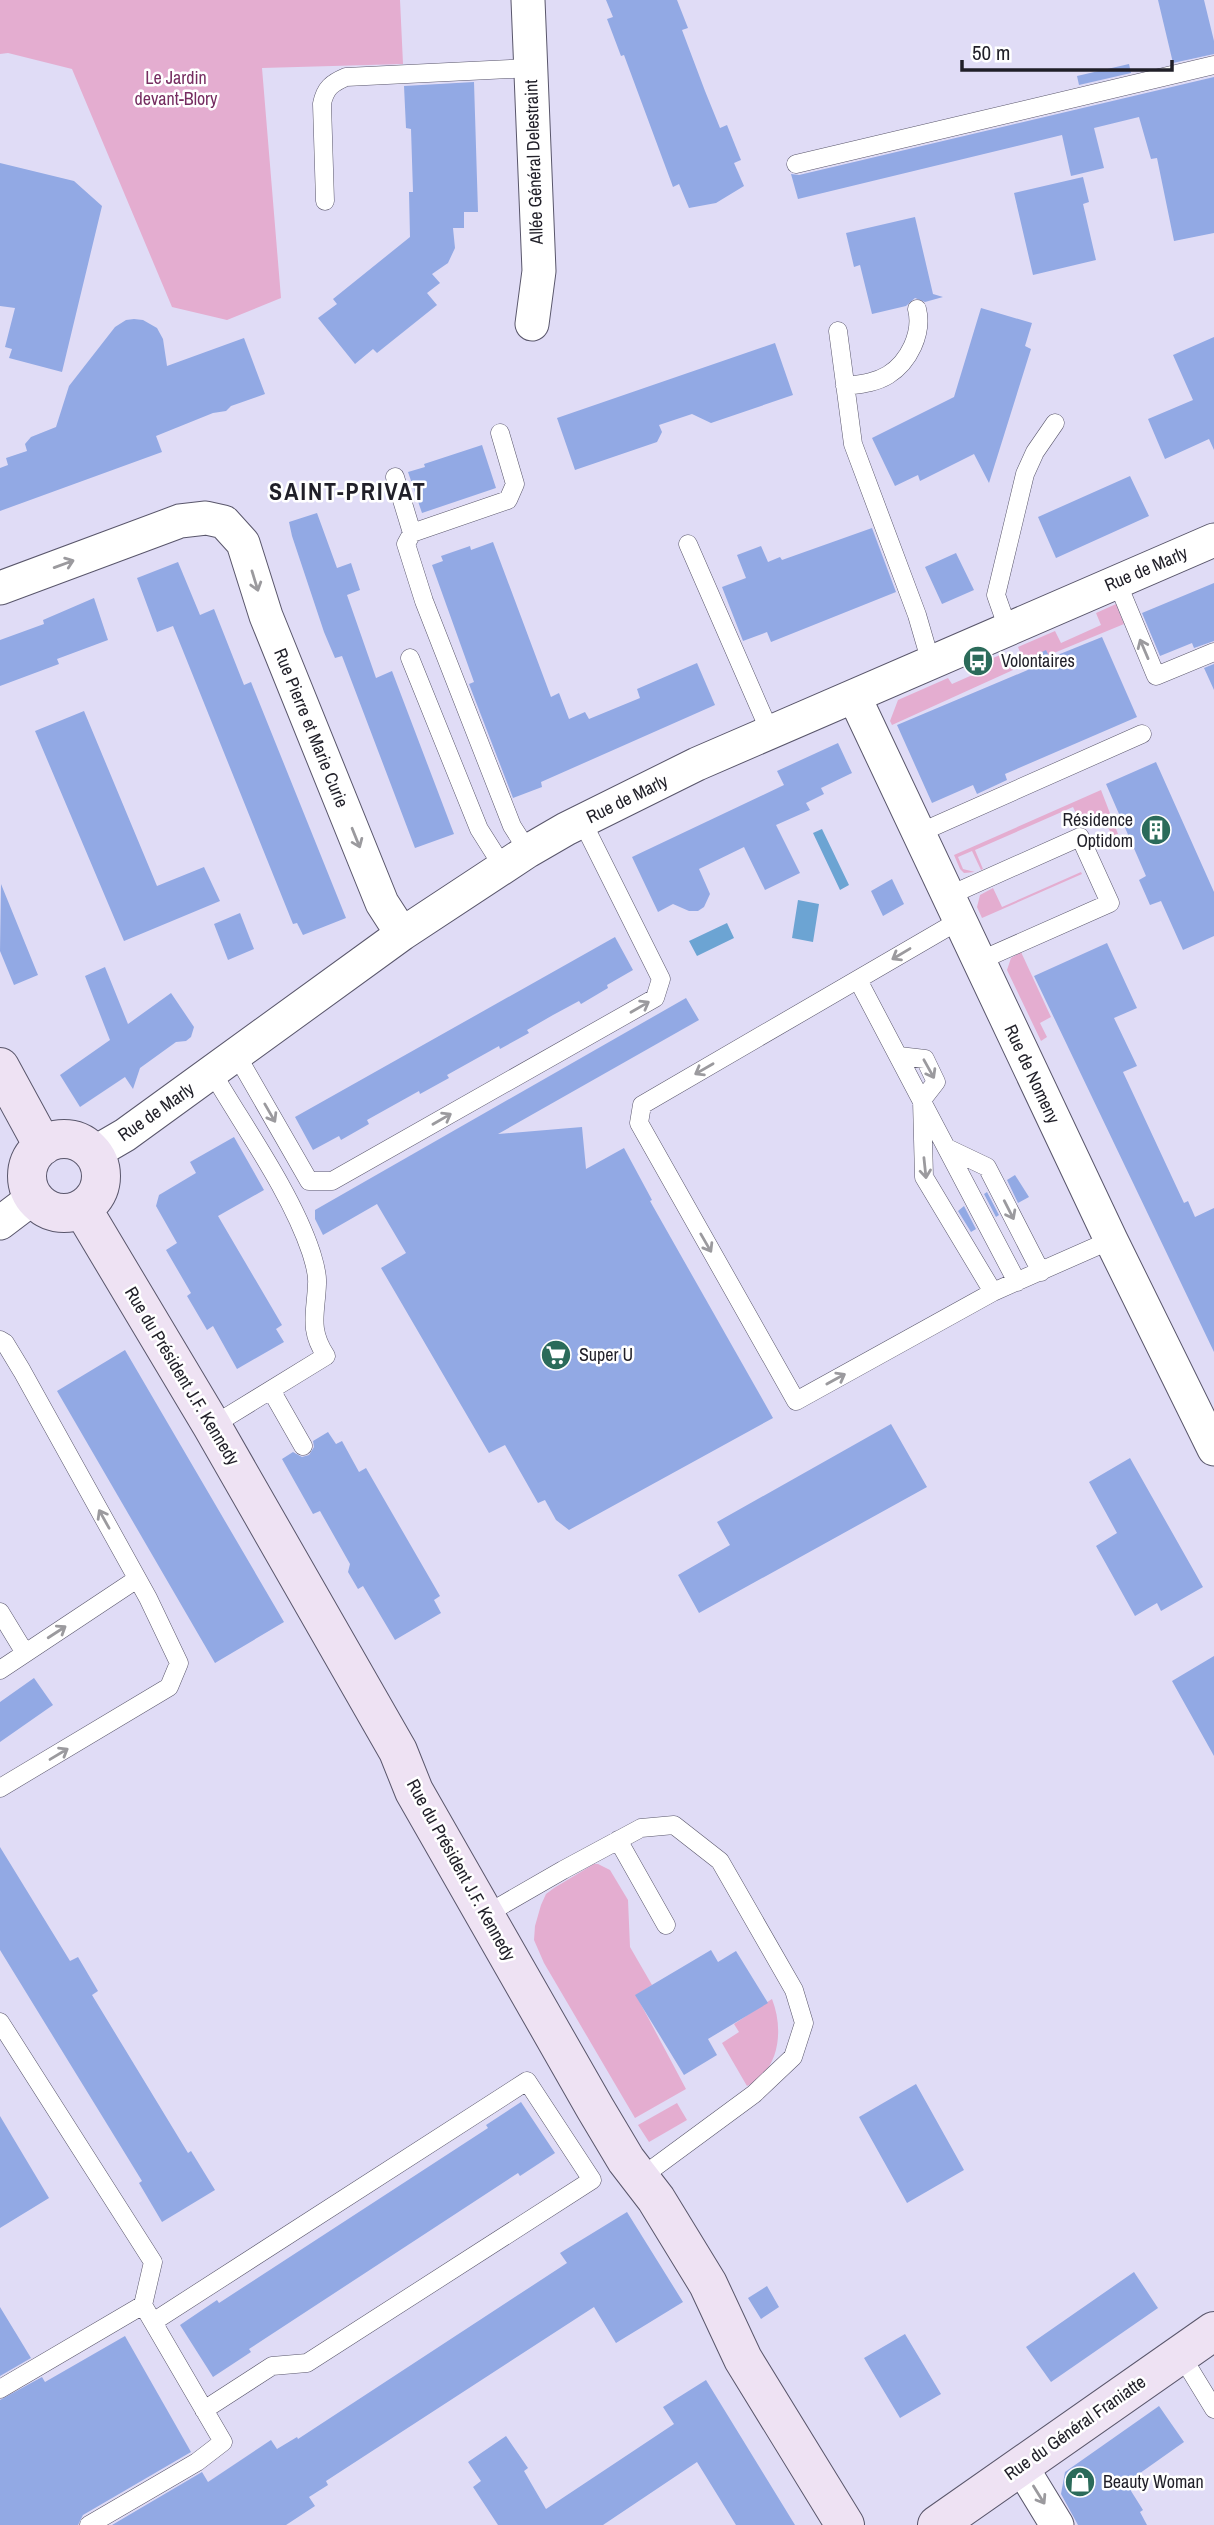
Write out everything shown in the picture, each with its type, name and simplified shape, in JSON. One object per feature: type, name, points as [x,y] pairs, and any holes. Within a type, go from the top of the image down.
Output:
[{"type":"street","name":"Allée Général Delestraint","points":[[528,0],[539,271],[532,324]]},
{"type":"street","name":"Rue Pierre et Marie Curie","points":[[0,588],[180,522],[206,518],[224,522],[243,542],[266,616],[321,755],[382,903],[402,934]]},
{"type":"street","name":"Rue de Marly","points":[[94,1153],[125,1135],[402,934],[516,859],[582,821],[697,764],[1214,540]]},
{"type":"street","name":"Rue de Nomeny","points":[[854,696],[1111,1240],[1214,1450]]},
{"type":"street","points":[[0,1067],[43,1146]]},
{"type":"street","points":[[70,1139],[83,1144],[94,1153],[101,1168],[102,1184],[95,1199],[83,1210],[70,1214],[56,1213],[43,1208],[33,1198],[28,1185],[27,1170],[32,1156],[43,1146],[55,1140],[70,1139]]},
{"type":"street","points":[[0,1223],[33,1198]]},
{"type":"street","name":"Rue du Président J.F. Kennedy","points":[[83,1210],[212,1426],[398,1752],[414,1791],[601,2118],[626,2160],[656,2199],[708,2284],[743,2359],[845,2525]]},
{"type":"street","name":"Rue du Général Franiatte","points":[[937,2525],[1214,2331]]},
{"type":"street","points":[[1021,2466],[1057,2525]]},
{"type":"lane","points":[[796,164],[1214,65]]},
{"type":"lane","points":[[325,201],[322,104],[324,94],[332,83],[346,77],[531,68]]},
{"type":"lane","points":[[845,386],[870,383],[889,375],[903,361],[915,342],[919,320],[917,309]]},
{"type":"lane","points":[[838,331],[853,444],[917,615],[931,663]]},
{"type":"lane","points":[[1008,629],[996,595],[1025,474],[1055,423]]},
{"type":"lane","points":[[500,433],[515,484],[508,500],[412,533],[406,544],[424,601],[512,826],[516,859]]},
{"type":"lane","points":[[395,477],[412,533]]},
{"type":"lane","points":[[688,544],[770,733]]},
{"type":"lane","points":[[1117,582],[1156,676],[1214,652]]},
{"type":"lane","points":[[410,658],[479,829],[516,859]]},
{"type":"lane","points":[[919,833],[1142,734]]},
{"type":"lane","points":[[224,1063],[309,1181],[332,1181],[655,998],[661,979],[582,821]]},
{"type":"lane","points":[[979,961],[1110,903],[1080,837],[954,908],[858,980],[642,1105],[639,1123],[796,1401],[993,1292],[1111,1240]]},
{"type":"lane","points":[[858,980],[899,1056],[925,1059],[936,1082],[922,1100],[924,1177],[993,1292]]},
{"type":"lane","points":[[212,1426],[326,1356],[319,1346],[313,1324],[318,1282],[315,1263],[295,1213],[224,1063]]},
{"type":"lane","points":[[922,1100],[1017,1282]]},
{"type":"lane","points":[[947,1148],[987,1167],[1041,1272]]},
{"type":"lane","points":[[0,1340],[5,1343],[22,1371],[137,1579],[179,1662],[169,1687],[0,1788]]},
{"type":"lane","points":[[271,1390],[303,1446]]},
{"type":"lane","points":[[0,1670],[137,1579]]},
{"type":"lane","points":[[0,1612],[25,1653]]},
{"type":"lane","points":[[485,1915],[641,1828],[674,1825],[720,1861],[794,1990],[804,2023],[793,2057],[754,2094],[640,2178]]},
{"type":"lane","points":[[618,1840],[666,1926]]},
{"type":"lane","points":[[0,2022],[153,2262],[143,2305],[223,2442],[197,2462],[89,2525]]},
{"type":"lane","points":[[153,2322],[527,2081],[592,2180],[307,2363],[272,2366],[204,2410]]},
{"type":"lane","points":[[0,2389],[143,2305]]},
{"type":"lane","points":[[1181,2355],[1214,2409]]},
{"type":"green space","name":"Le Jardin devant-Blory","points":[[0,0],[400,0],[403,64],[262,68],[281,298],[227,320],[172,307],[72,69],[8,53],[0,54]]},
{"type":"green space","points":[[1116,604],[1124,624],[1025,665],[1018,647],[1055,631],[1061,643],[1101,625],[1096,613]]},
{"type":"green space","points":[[1005,653],[1013,670],[892,725],[890,721],[898,700],[948,678],[952,684],[986,669],[983,662]]},
{"type":"green space","points":[[1101,790],[1118,834],[1112,836],[1104,818],[1082,826],[1073,807],[975,850],[983,869],[981,870],[972,851],[958,857],[963,869],[975,872],[964,873],[960,869],[954,855]]},
{"type":"green space","points":[[1081,872],[1082,874],[982,918],[977,907],[980,895],[993,888],[1002,907]]},
{"type":"green space","points":[[1021,952],[1051,1017],[1040,1023],[1047,1037],[1041,1041],[1007,970],[1011,958]]},
{"type":"green space","points":[[594,1864],[610,1870],[628,1900],[630,1947],[652,1985],[636,1995],[686,2089],[635,2118],[544,1963],[534,1940],[535,1926],[546,1894]]},
{"type":"green space","points":[[772,1999],[778,2023],[773,2060],[758,2079],[747,2086],[722,2043],[739,2032],[734,2024]]},
{"type":"green space","points":[[677,2103],[687,2120],[649,2142],[638,2125]]},
{"type":"water","points":[[822,829],[849,885],[840,890],[813,833]]},
{"type":"water","points":[[798,900],[819,904],[813,942],[792,938]]},
{"type":"water","points":[[727,923],[734,938],[697,956],[689,941]]},
{"type":"building","points":[[606,0],[677,0],[688,28],[682,30],[705,91],[720,128],[727,125],[741,160],[734,163],[744,186],[716,203],[689,208],[679,184],[673,187],[624,55],[621,56],[607,19],[613,17]]},
{"type":"building","points":[[1158,0],[1204,0],[1214,41],[1214,54],[1173,63]]},
{"type":"building","points":[[1129,64],[1131,73],[1079,85],[1077,76]]},
{"type":"building","points":[[1214,77],[1214,233],[1174,241],[1157,158],[1151,159],[1139,117],[1094,128],[1104,168],[1071,176],[1062,135],[798,199],[791,174],[799,175]]},
{"type":"building","points":[[474,82],[478,212],[464,212],[464,228],[453,228],[455,248],[448,263],[432,274],[440,283],[427,293],[437,305],[377,353],[373,349],[355,364],[318,318],[337,304],[333,299],[410,237],[409,192],[413,192],[411,129],[406,128],[404,86]]},
{"type":"building","points":[[0,163],[74,181],[102,206],[62,372],[9,358],[12,349],[5,347],[15,308],[0,306]]},
{"type":"building","points":[[1083,177],[1089,202],[1083,204],[1096,260],[1033,275],[1014,193]]},
{"type":"building","points":[[915,217],[933,294],[943,297],[925,302],[915,298],[906,306],[872,314],[860,265],[854,267],[846,233]]},
{"type":"building","points":[[981,308],[1032,323],[1025,346],[1031,349],[989,483],[974,454],[920,481],[918,475],[895,486],[872,438],[954,397]]},
{"type":"building","points":[[126,320],[143,320],[157,328],[163,339],[167,366],[244,338],[265,394],[156,436],[162,452],[0,511],[0,468],[8,465],[6,458],[27,451],[25,444],[31,437],[56,427],[69,386],[115,327]]},
{"type":"building","points":[[1214,337],[1214,450],[1209,439],[1165,459],[1148,419],[1193,400],[1173,355]]},
{"type":"building","points":[[775,343],[793,395],[711,423],[692,414],[659,425],[662,432],[657,442],[575,470],[557,418]]},
{"type":"building","points":[[482,445],[496,488],[422,513],[408,472]]},
{"type":"building","points":[[1130,476],[1149,516],[1056,558],[1038,517]]},
{"type":"building","points":[[317,513],[337,568],[351,563],[360,590],[347,595],[376,678],[392,671],[454,834],[415,848],[342,656],[335,658],[324,632],[292,536],[289,522]]},
{"type":"building","points":[[872,528],[896,592],[771,642],[767,632],[743,641],[722,587],[746,578],[737,555],[761,546],[768,562],[780,557],[782,560]]},
{"type":"building","points":[[493,542],[551,697],[559,693],[569,719],[585,712],[589,719],[640,698],[637,689],[697,663],[715,705],[541,782],[542,787],[513,798],[469,684],[474,682],[432,565],[443,561],[441,556],[470,546],[471,550]]},
{"type":"building","points":[[956,553],[974,590],[942,604],[925,567]]},
{"type":"building","points":[[178,562],[200,615],[214,609],[244,685],[251,682],[346,918],[303,935],[297,923],[293,924],[173,626],[157,632],[137,578]]},
{"type":"building","points":[[1214,583],[1214,641],[1194,648],[1192,643],[1160,656],[1142,613]]},
{"type":"building","points":[[94,598],[108,640],[57,659],[59,664],[0,686],[0,640],[44,624],[43,620]]},
{"type":"building","points":[[1102,637],[1137,717],[1005,774],[1007,780],[977,794],[973,785],[932,803],[897,725],[1030,669],[1025,660],[1046,650],[1050,658]]},
{"type":"building","points":[[1214,664],[1214,690],[1204,668]]},
{"type":"building","points":[[84,711],[157,886],[204,867],[220,901],[124,941],[35,731]]},
{"type":"building","points":[[838,743],[852,773],[821,788],[824,794],[806,803],[810,810],[776,825],[800,873],[765,890],[744,847],[699,869],[710,894],[704,907],[698,911],[689,911],[673,904],[658,912],[632,857],[784,785],[777,771]]},
{"type":"building","name":"Résidence Optidom","points":[[1156,762],[1214,892],[1214,936],[1183,950],[1161,901],[1150,905],[1139,880],[1146,876],[1106,784]]},
{"type":"building","points":[[892,879],[904,904],[883,916],[871,891]]},
{"type":"building","points":[[1,884],[38,975],[14,985],[0,951]]},
{"type":"building","points":[[240,913],[254,949],[228,960],[214,924]]},
{"type":"building","points":[[615,937],[633,970],[607,985],[608,988],[581,1004],[579,1001],[553,1015],[527,1030],[529,1033],[500,1049],[499,1046],[447,1075],[449,1078],[420,1094],[419,1091],[367,1120],[369,1124],[341,1140],[339,1136],[313,1150],[295,1117]]},
{"type":"building","points":[[1107,943],[1137,1008],[1114,1018],[1137,1066],[1123,1072],[1184,1203],[1188,1201],[1195,1217],[1214,1208],[1214,1352],[1034,976]]},
{"type":"building","points":[[105,967],[128,1024],[171,993],[194,1027],[191,1037],[186,1041],[176,1042],[140,1068],[133,1089],[125,1077],[80,1107],[60,1075],[110,1040],[85,976]]},
{"type":"building","name":"Super U","points":[[686,998],[699,1020],[498,1134],[582,1127],[586,1169],[624,1148],[652,1200],[650,1201],[773,1418],[569,1530],[556,1520],[545,1500],[538,1503],[505,1445],[489,1453],[381,1268],[406,1253],[377,1204],[323,1235],[315,1219],[315,1210]]},
{"type":"building","points":[[234,1137],[264,1190],[218,1216],[282,1325],[276,1329],[284,1342],[237,1369],[213,1326],[207,1330],[187,1296],[191,1293],[166,1250],[177,1243],[156,1206],[159,1195],[196,1173],[190,1162]]},
{"type":"building","points":[[1015,1175],[1029,1197],[1018,1203],[1007,1180]]},
{"type":"building","points":[[987,1192],[999,1215],[996,1217],[984,1194]]},
{"type":"building","points":[[964,1206],[976,1229],[971,1232],[958,1211]]},
{"type":"building","points":[[125,1350],[284,1622],[215,1663],[57,1391]]},
{"type":"building","points":[[891,1424],[927,1487],[699,1613],[678,1575],[730,1545],[717,1522]]},
{"type":"building","points":[[328,1432],[336,1444],[342,1441],[359,1472],[366,1468],[440,1596],[434,1600],[441,1613],[395,1640],[363,1586],[358,1589],[348,1572],[350,1564],[320,1511],[313,1514],[282,1459],[293,1452],[302,1457],[309,1455],[314,1447],[313,1441]]},
{"type":"building","points":[[1130,1458],[1203,1587],[1161,1611],[1157,1603],[1135,1616],[1096,1546],[1117,1533],[1089,1482]]},
{"type":"building","points":[[1214,1656],[1214,1756],[1172,1681]]},
{"type":"building","points":[[34,1678],[53,1705],[0,1742],[0,1702]]},
{"type":"building","points":[[0,1847],[70,1961],[78,1957],[98,1991],[92,1995],[188,2153],[191,2151],[215,2190],[162,2222],[139,2183],[142,2181],[0,1950]]},
{"type":"building","points":[[711,1950],[718,1962],[736,1951],[768,2003],[708,2039],[717,2055],[684,2075],[635,1995]]},
{"type":"building","points":[[916,2084],[964,2170],[907,2203],[859,2117]]},
{"type":"building","points":[[521,2102],[555,2153],[520,2176],[518,2173],[249,2349],[251,2352],[213,2377],[180,2325],[217,2300],[219,2303],[488,2128],[486,2125]]},
{"type":"building","points":[[0,2116],[49,2198],[0,2228]]},
{"type":"building","points":[[627,2212],[683,2302],[616,2343],[594,2307],[326,2481],[328,2485],[309,2497],[315,2506],[286,2525],[112,2525],[202,2472],[208,2482],[271,2440],[277,2449],[297,2437],[298,2439],[567,2263],[560,2253]]},
{"type":"building","points":[[1134,2272],[1158,2308],[1051,2382],[1026,2347]]},
{"type":"building","points":[[767,2286],[779,2307],[761,2319],[748,2298]]},
{"type":"building","points":[[0,2307],[31,2358],[0,2376]]},
{"type":"building","points":[[905,2334],[941,2394],[900,2418],[864,2358]]},
{"type":"building","points":[[125,2336],[191,2452],[83,2515],[78,2525],[0,2525],[0,2400],[42,2377],[45,2382]]},
{"type":"building","points":[[706,2380],[795,2525],[736,2525],[697,2462],[603,2525],[498,2525],[473,2487],[481,2481],[468,2462],[506,2436],[528,2468],[524,2471],[546,2509],[674,2424],[663,2407]]},
{"type":"building","points":[[1159,2406],[1184,2442],[1126,2483],[1143,2510],[1140,2512],[1147,2525],[1078,2525],[1061,2494],[1065,2472]]},
{"type":"place","name":"Volontaires","points":[[978,661]]},
{"type":"place","name":"Résidence Optidom","points":[[1156,830]]},
{"type":"place","name":"Super U","points":[[556,1355]]},
{"type":"place","name":"Beauty Woman","points":[[1080,2482]]},
{"type":"district","name":"SAINT-PRIVAT","points":[[348,492]]}]
